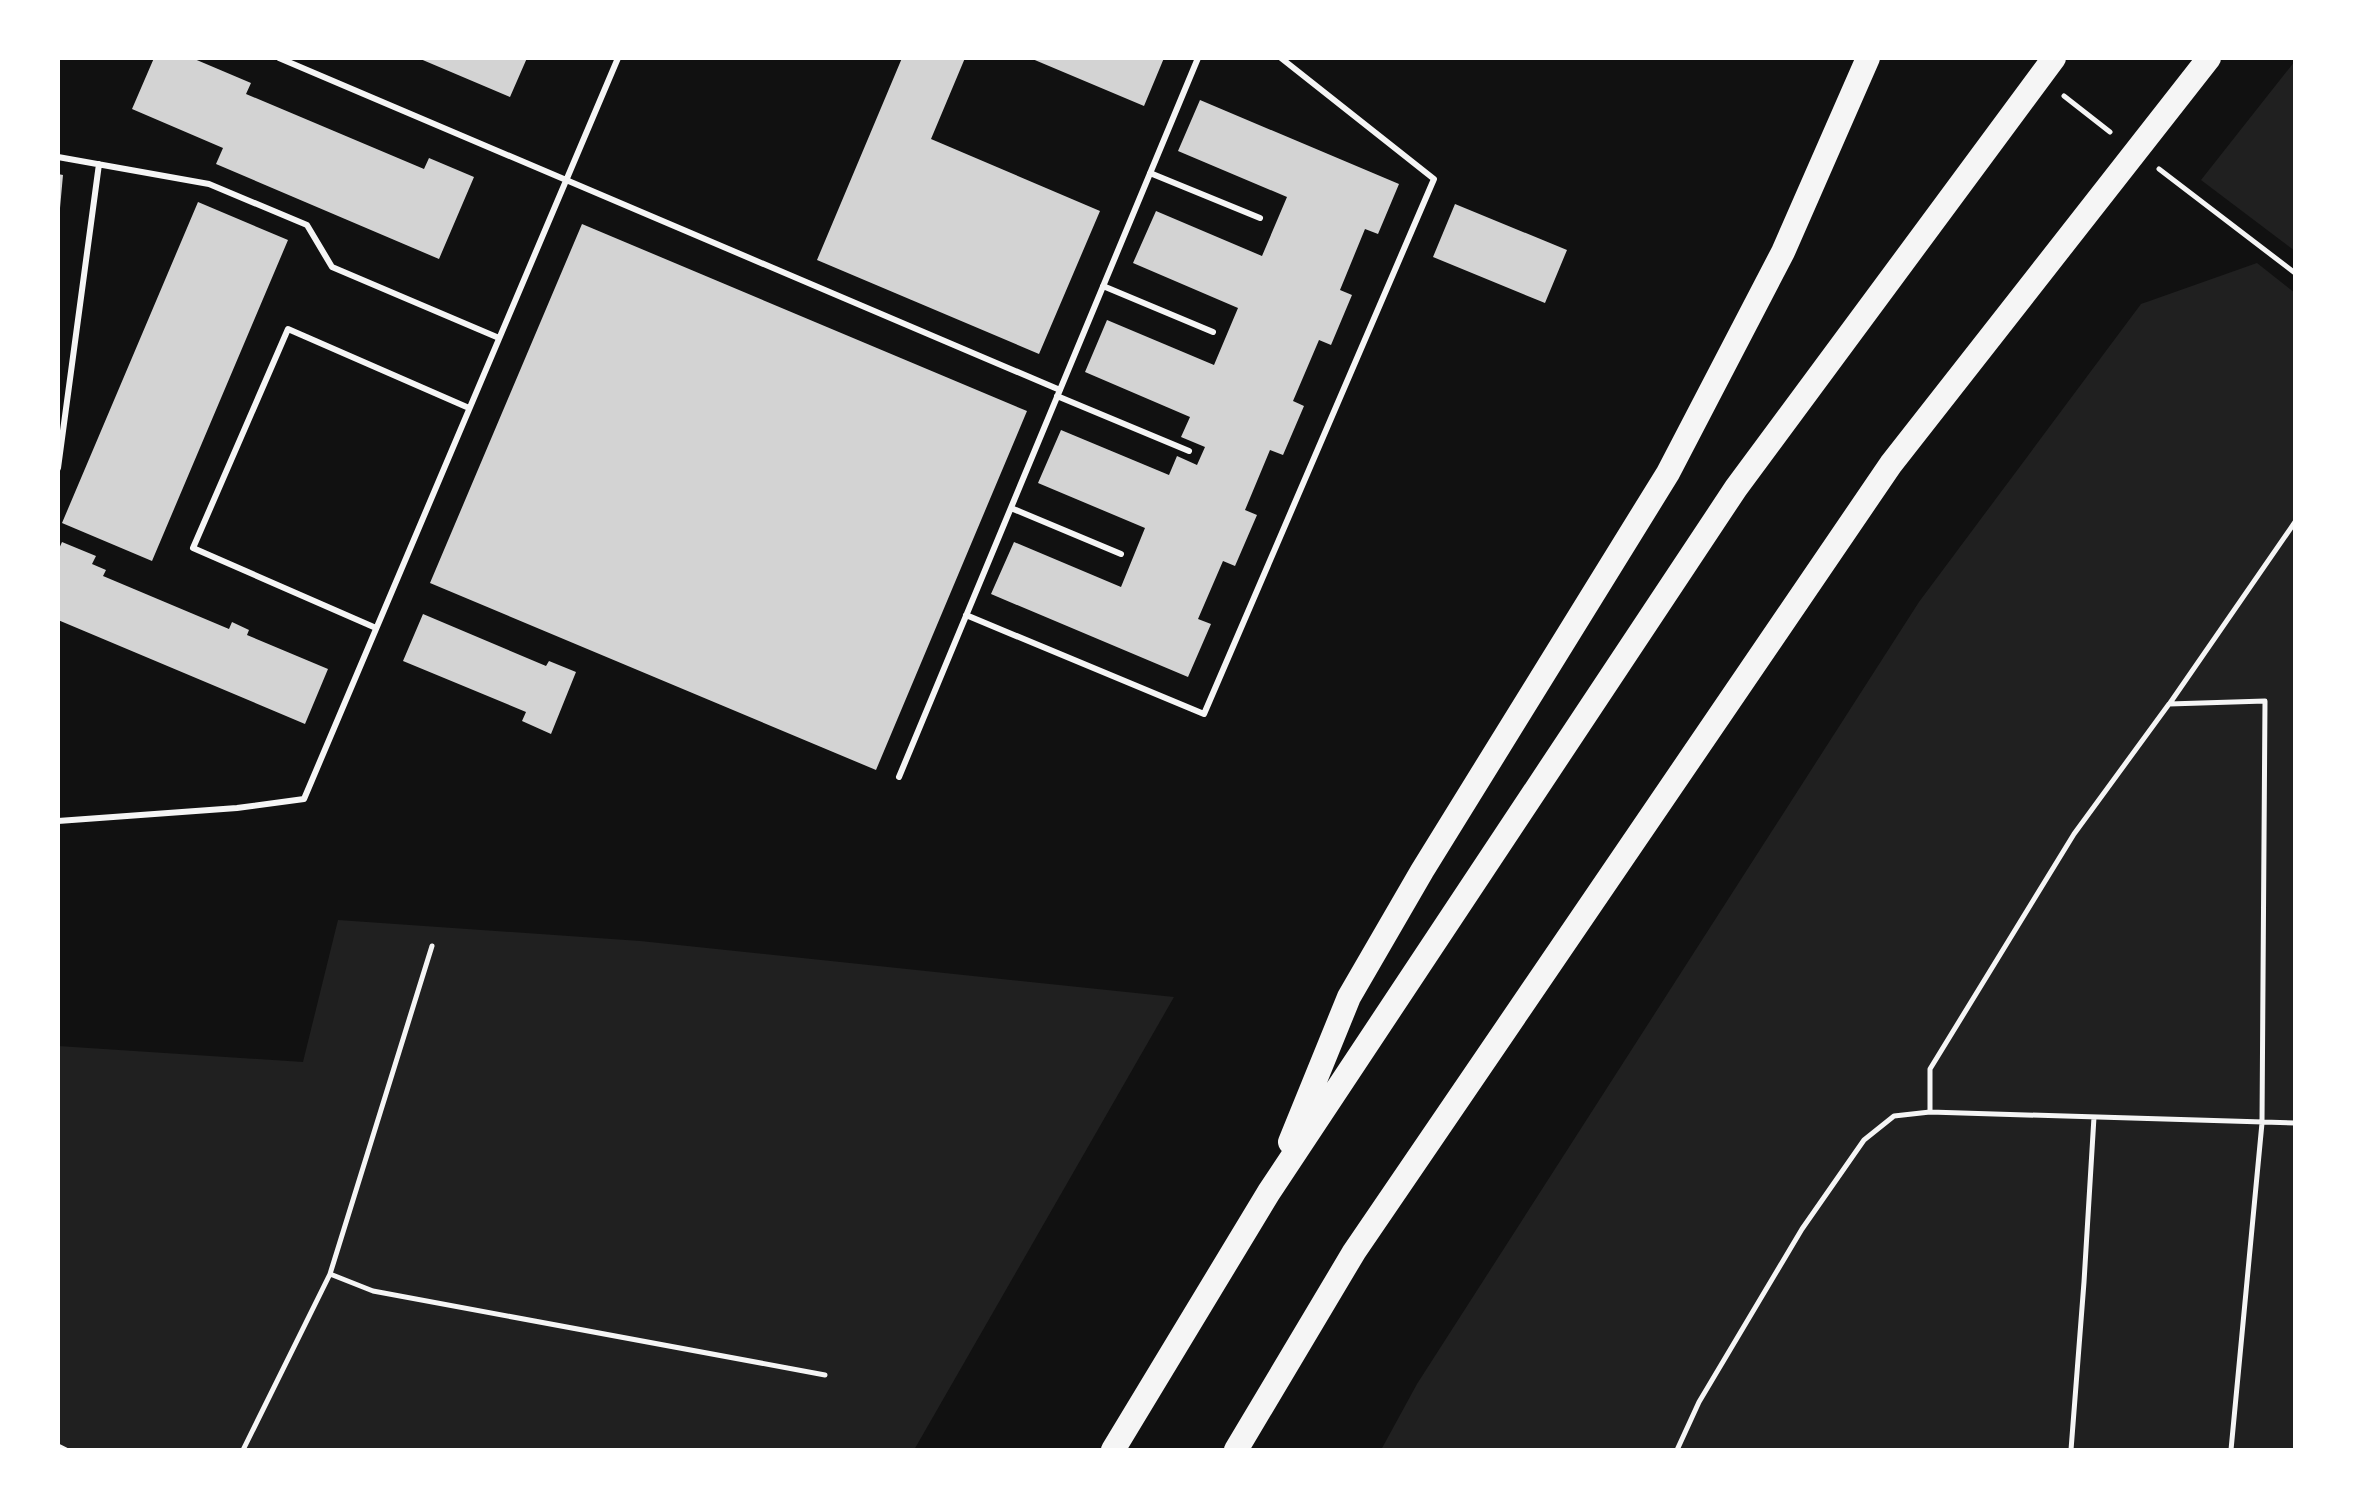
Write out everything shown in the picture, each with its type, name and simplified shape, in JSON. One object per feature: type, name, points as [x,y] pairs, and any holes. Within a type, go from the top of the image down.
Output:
[{"type":"highway","points":[[1269,1192],[1349,997],[1422,871],[1668,473],[1783,252],[1868,58]]},
{"type":"highway","points":[[1113,1450],[1269,1192],[1736,488],[2054,58]]},
{"type":"highway","points":[[1236,1450],[1354,1252],[1891,464],[2209,58]]},
{"type":"lane","points":[[279,58],[1189,451]]},
{"type":"lane","points":[[58,821],[237,808],[304,799],[618,58]]},
{"type":"lane","points":[[899,777],[1198,58]]},
{"type":"lane","points":[[966,615],[1204,714],[1434,179],[1281,58]]},
{"type":"lane","points":[[58,157],[209,184],[307,225],[332,267],[499,338]]},
{"type":"lane","points":[[58,468],[99,164]]},
{"type":"lane","points":[[1150,173],[1260,218]]},
{"type":"lane","points":[[1103,286],[1213,332]]},
{"type":"lane","points":[[376,628],[193,548],[288,329],[469,408]]},
{"type":"lane","points":[[1011,508],[1121,554]]},
{"type":"path","points":[[2247,237],[2295,273]]},
{"type":"path","points":[[1930,1112],[1930,1069],[2074,834],[2295,522]]},
{"type":"path","points":[[2169,704],[2265,701],[2262,1123],[2231,1450]]},
{"type":"path","points":[[243,1450],[330,1274],[432,946]]},
{"type":"path","points":[[1677,1450],[1699,1402],[1802,1229],[1864,1140],[1894,1116],[1930,1112],[2295,1123]]},
{"type":"path","points":[[2071,1450],[2094,1117]]},
{"type":"path","points":[[330,1274],[373,1291],[825,1375]]},
{"type":"path","points":[[58,1446],[66,1450]]},
{"type":"shaded area","points":[[2295,61],[2295,251],[2201,180]]},
{"type":"shaded area","points":[[2257,263],[2295,293],[2295,1450],[1381,1450],[1417,1384],[1919,602],[2141,304]]},
{"type":"shaded area","points":[[338,920],[640,941],[1174,997],[914,1450],[58,1450],[58,1046],[303,1062]]},
{"type":"building","points":[[154,58],[192,58],[251,83],[246,94],[424,169],[429,158],[474,177],[439,259],[216,164],[223,148],[132,109]]},
{"type":"building","points":[[418,58],[527,58],[510,97]]},
{"type":"building","points":[[902,58],[965,58],[931,139],[1100,211],[1039,354],[817,260]]},
{"type":"building","points":[[1030,58],[1164,58],[1144,106]]},
{"type":"building","points":[[1200,100],[1399,184],[1378,234],[1365,229],[1340,290],[1352,295],[1331,345],[1319,340],[1293,401],[1304,406],[1283,455],[1270,450],[1245,510],[1257,515],[1235,566],[1223,561],[1198,619],[1211,624],[1188,677],[991,594],[1014,542],[1121,587],[1145,528],[1038,483],[1061,430],[1169,475],[1177,456],[1197,465],[1205,447],[1181,437],[1190,417],[1085,372],[1107,320],[1214,365],[1238,308],[1133,263],[1156,211],[1262,256],[1287,197],[1178,151]]},
{"type":"building","points":[[58,174],[63,175],[60,208],[58,207]]},
{"type":"building","points":[[198,202],[288,240],[152,561],[62,523]]},
{"type":"building","points":[[1455,204],[1567,250],[1545,303],[1433,257]]},
{"type":"building","points":[[582,224],[1027,411],[876,770],[430,583]]},
{"type":"building","points":[[62,542],[96,556],[92,564],[106,570],[103,576],[229,629],[232,622],[249,630],[247,635],[328,669],[305,724],[58,620],[58,551]]},
{"type":"building","points":[[423,614],[546,666],[549,661],[576,672],[551,734],[522,721],[526,712],[403,661]]}]
